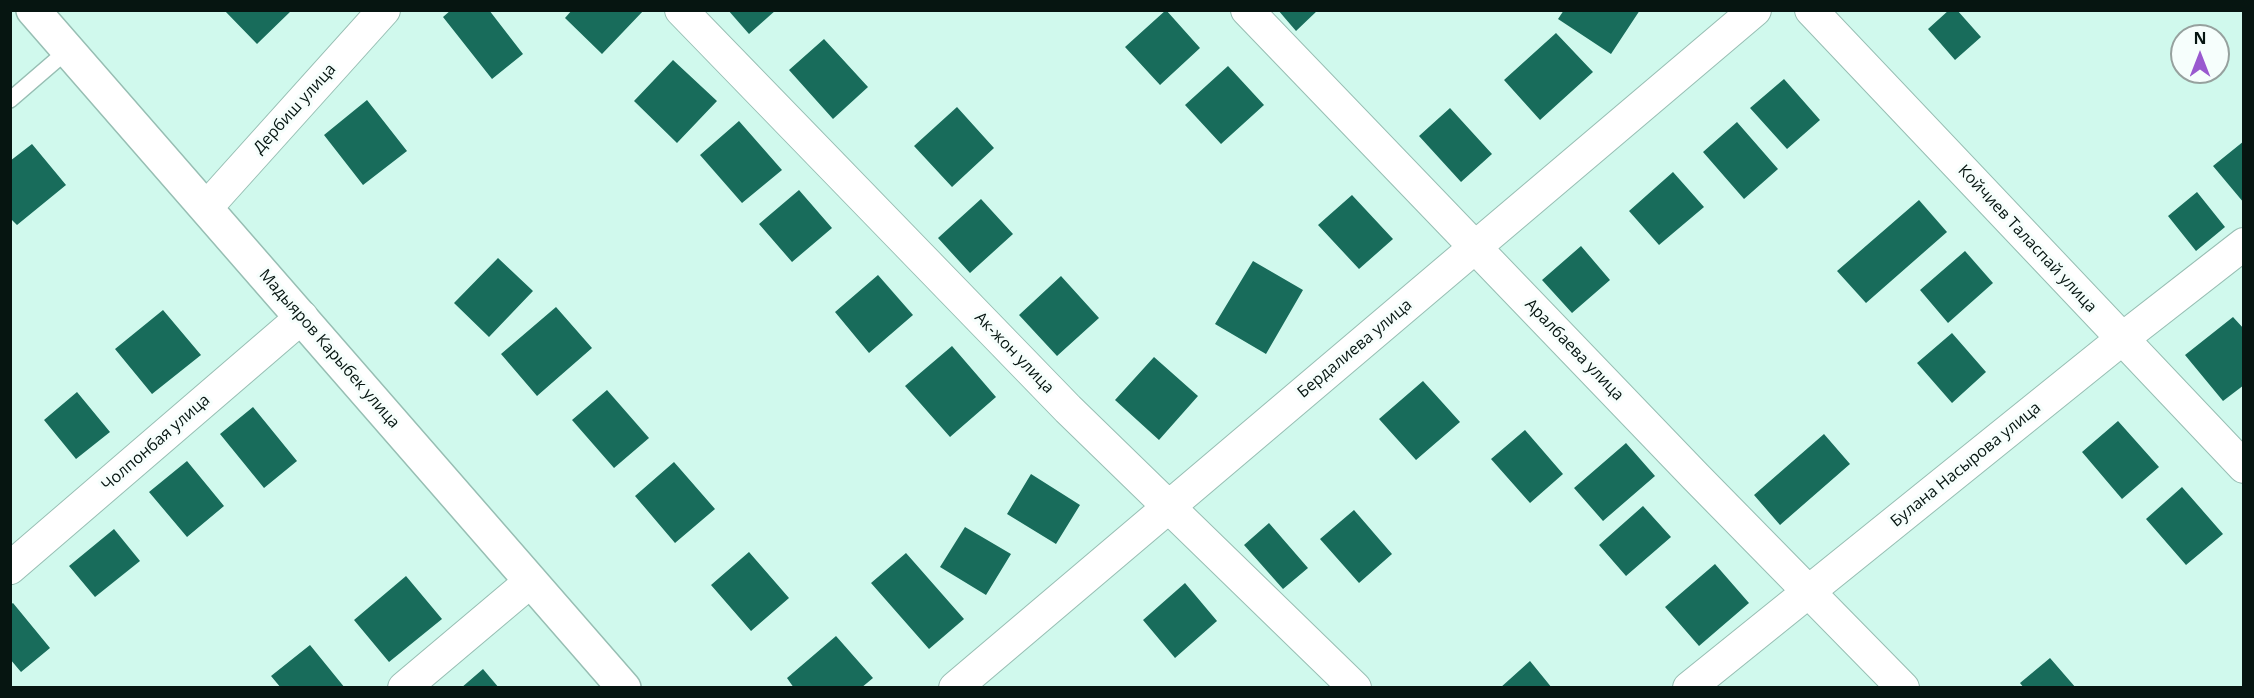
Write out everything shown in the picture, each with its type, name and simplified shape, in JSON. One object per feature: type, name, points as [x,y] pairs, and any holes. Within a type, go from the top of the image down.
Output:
[{"type":"street","name":"Мадыяров Карыбек улица","points":[[33,10],[624,687]]},
{"type":"street","name":"Дербиш улица","points":[[206,208],[384,10]]},
{"type":"street","name":"Ак-жон улица","points":[[681,10],[1068,409],[1355,687]]},
{"type":"street","name":"Аралбаева улица","points":[[1248,10],[1903,687]]},
{"type":"street","name":"Бердалиева улица","points":[[955,687],[1755,10]]},
{"type":"street","name":"Койчиев Таласпай улица","points":[[1811,10],[2244,467]]},
{"type":"street","name":"Булана Насырова улица","points":[[1689,687],[2122,339],[2244,244]]},
{"type":"street","name":"Чолпонбая улица","points":[[10,568],[302,317]]},
{"type":"street","points":[[404,687],[531,581]]},
{"type":"lane","points":[[10,100],[68,50]]},
{"type":"building","points":[[224,10],[292,10],[257,44]]},
{"type":"building","points":[[451,10],[489,10],[523,54],[492,79],[443,17]]},
{"type":"building","points":[[572,10],[644,10],[602,54],[565,18]]},
{"type":"building","points":[[728,10],[776,10],[749,34]]},
{"type":"building","points":[[1166,10],[1200,48],[1160,85],[1125,47]]},
{"type":"building","points":[[1278,10],[1318,10],[1296,31]]},
{"type":"building","points":[[1564,10],[1640,10],[1611,54],[1558,19]]},
{"type":"building","points":[[1949,10],[1957,10],[1981,37],[1955,60],[1928,29]]},
{"type":"building","points":[[1556,33],[1593,72],[1540,120],[1504,80]]},
{"type":"building","points":[[824,39],[868,87],[833,119],[789,70]]},
{"type":"building","points":[[673,60],[717,101],[677,143],[634,101]]},
{"type":"building","points":[[1228,66],[1264,105],[1221,144],[1185,105]]},
{"type":"building","points":[[1784,79],[1820,120],[1787,149],[1750,108]]},
{"type":"building","points":[[367,100],[407,151],[363,185],[324,135]]},
{"type":"building","points":[[957,107],[994,148],[952,187],[914,146]]},
{"type":"building","points":[[1450,108],[1492,154],[1461,182],[1419,136]]},
{"type":"building","points":[[739,121],[782,170],[742,203],[700,155]]},
{"type":"building","points":[[1737,122],[1778,169],[1744,199],[1703,152]]},
{"type":"building","points":[[2244,141],[2244,203],[2213,166]]},
{"type":"building","points":[[32,144],[66,185],[17,225],[10,218],[10,161]]},
{"type":"building","points":[[1673,172],[1704,207],[1659,245],[1629,211]]},
{"type":"building","points":[[799,190],[832,228],[792,262],[759,224]]},
{"type":"building","points":[[2197,192],[2225,227],[2196,251],[2168,216]]},
{"type":"building","points":[[1352,195],[1393,239],[1359,269],[1318,225]]},
{"type":"building","points":[[981,199],[1013,234],[970,273],[938,238]]},
{"type":"building","points":[[1919,200],[1947,232],[1866,303],[1837,271]]},
{"type":"building","points":[[1581,246],[1610,280],[1572,313],[1542,280]]},
{"type":"building","points":[[1965,251],[1993,283],[1948,323],[1920,290]]},
{"type":"building","points":[[498,258],[533,291],[489,337],[454,303]]},
{"type":"building","points":[[1253,261],[1303,290],[1266,354],[1215,324]]},
{"type":"building","points":[[878,275],[913,315],[869,353],[835,312]]},
{"type":"building","points":[[1061,276],[1099,318],[1057,356],[1019,315]]},
{"type":"building","points":[[556,307],[592,348],[537,396],[501,354]]},
{"type":"building","points":[[163,310],[201,355],[152,394],[115,349]]},
{"type":"building","points":[[2233,317],[2244,329],[2244,385],[2223,401],[2185,355]]},
{"type":"building","points":[[1952,333],[1986,372],[1952,403],[1917,363]]},
{"type":"building","points":[[952,346],[996,397],[950,437],[905,386]]},
{"type":"building","points":[[1154,357],[1198,396],[1159,440],[1115,400]]},
{"type":"building","points":[[1423,381],[1460,422],[1416,460],[1379,419]]},
{"type":"building","points":[[607,390],[649,438],[614,468],[572,420]]},
{"type":"building","points":[[77,392],[110,432],[76,459],[44,420]]},
{"type":"building","points":[[253,407],[297,461],[264,488],[220,434]]},
{"type":"building","points":[[2118,421],[2159,467],[2122,499],[2082,452]]},
{"type":"building","points":[[1525,430],[1563,474],[1530,503],[1491,459]]},
{"type":"building","points":[[1824,434],[1850,464],[1780,525],[1754,495]]},
{"type":"building","points":[[1626,443],[1655,476],[1603,521],[1574,488]]},
{"type":"building","points":[[187,461],[224,506],[187,537],[149,492]]},
{"type":"building","points":[[674,462],[715,509],[675,543],[635,496]]},
{"type":"building","points":[[1031,474],[1080,505],[1056,544],[1007,514]]},
{"type":"building","points":[[2182,487],[2223,534],[2186,565],[2146,519]]},
{"type":"building","points":[[1643,506],[1671,537],[1626,576],[1599,545]]},
{"type":"building","points":[[1354,510],[1392,554],[1359,583],[1320,539]]},
{"type":"building","points":[[1269,523],[1308,568],[1283,589],[1244,545]]},
{"type":"building","points":[[965,527],[1011,554],[986,595],[940,567]]},
{"type":"building","points":[[114,529],[140,561],[95,597],[69,566]]},
{"type":"building","points":[[749,552],[789,598],[751,631],[711,585]]},
{"type":"building","points":[[906,553],[964,619],[929,649],[871,583]]},
{"type":"building","points":[[1715,564],[1749,603],[1699,646],[1665,607]]},
{"type":"building","points":[[406,576],[442,619],[389,662],[354,620]]},
{"type":"building","points":[[1185,583],[1217,621],[1175,658],[1143,620]]},
{"type":"building","points":[[13,603],[50,648],[21,672],[10,659],[10,605]]},
{"type":"building","points":[[836,636],[873,678],[861,688],[794,688],[787,678]]},
{"type":"building","points":[[310,645],[345,688],[281,688],[271,676]]},
{"type":"building","points":[[2050,658],[2076,688],[2024,688],[2020,683]]},
{"type":"building","points":[[1530,661],[1552,688],[1500,688]]},
{"type":"building","points":[[483,669],[499,688],[461,688]]}]
